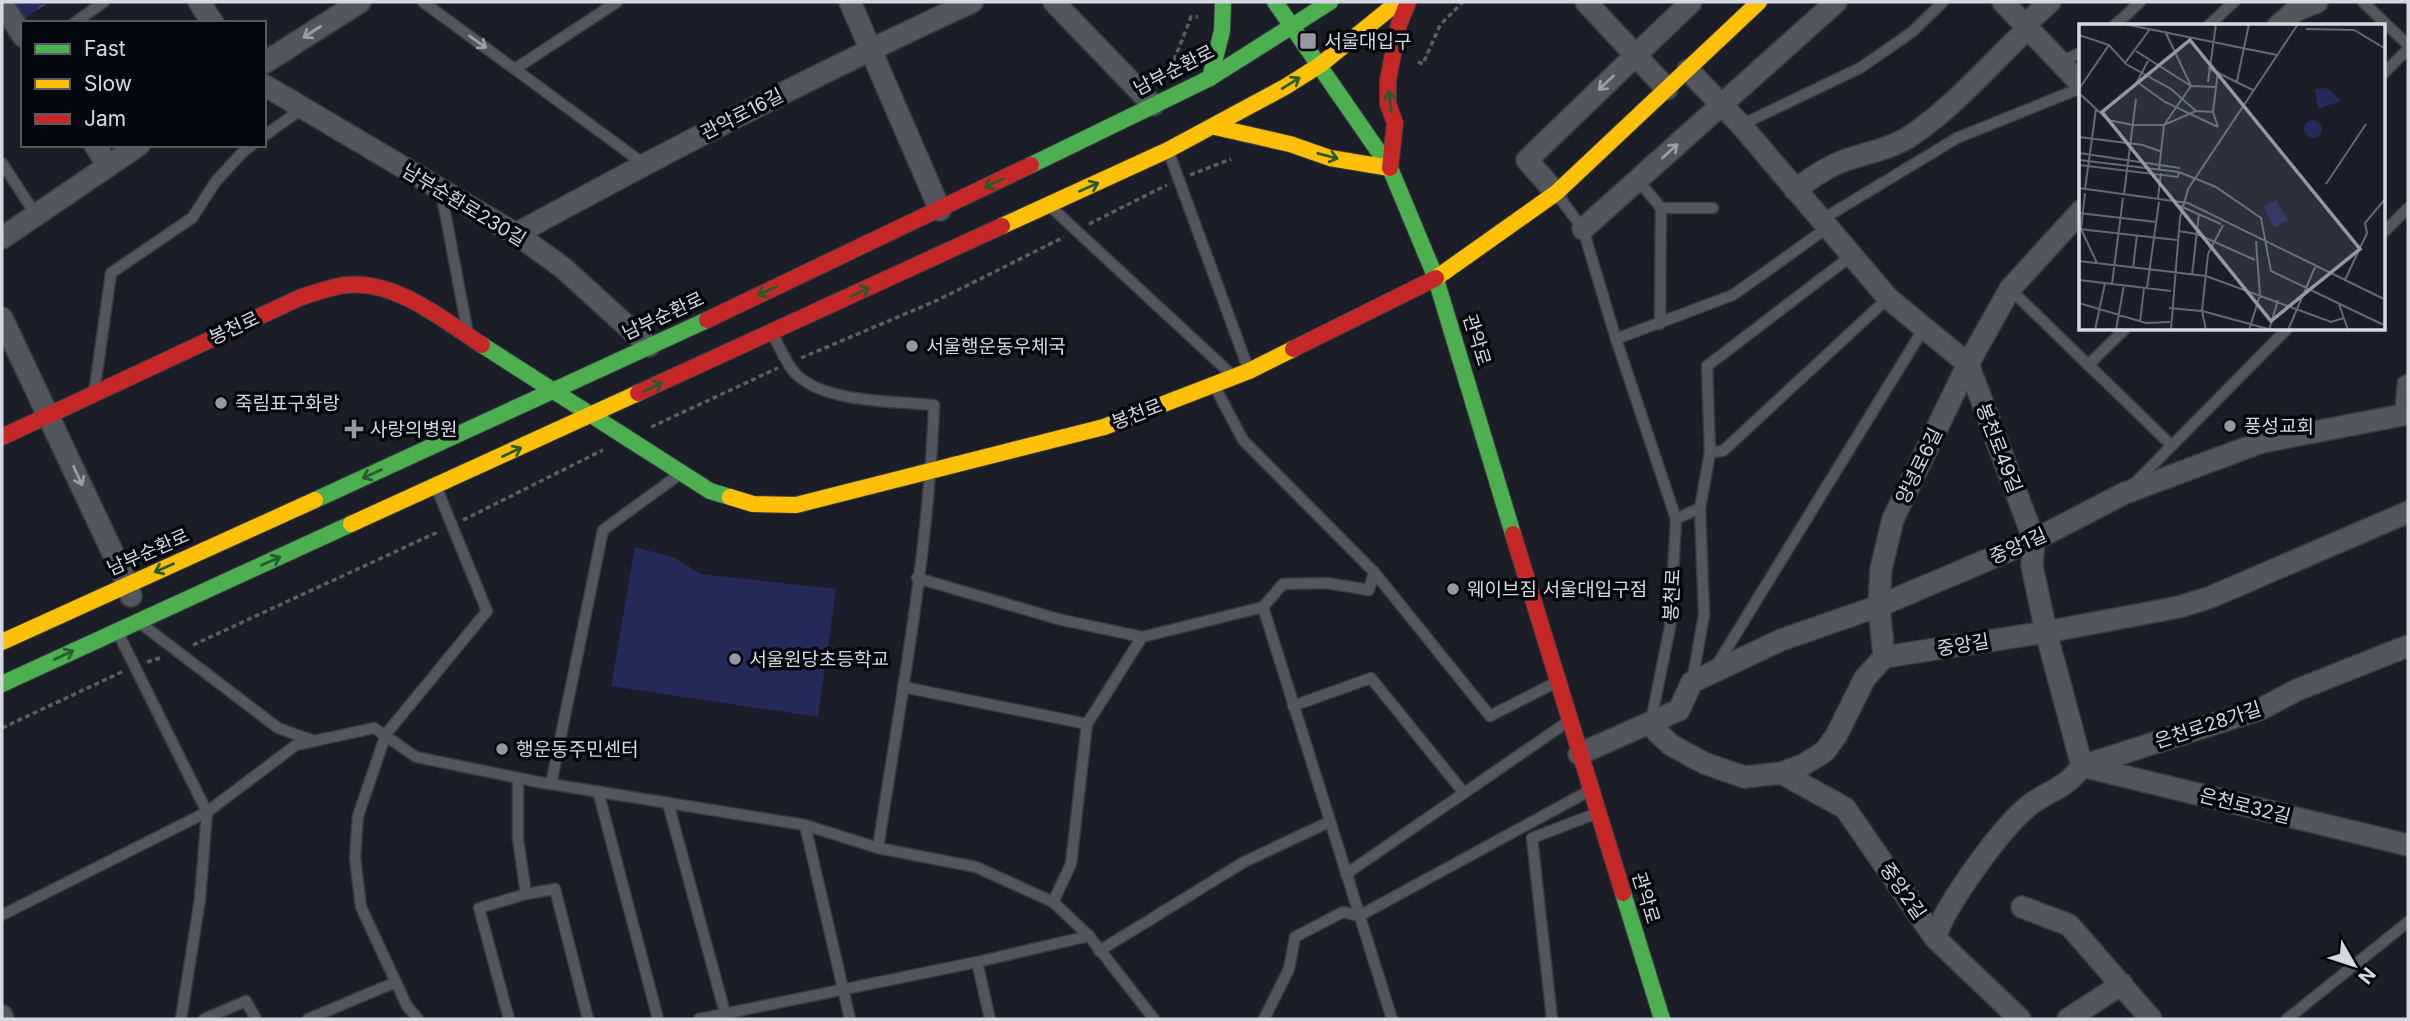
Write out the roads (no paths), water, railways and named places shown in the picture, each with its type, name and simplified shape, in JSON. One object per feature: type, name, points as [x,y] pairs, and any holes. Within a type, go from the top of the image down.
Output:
[{"type":"main road","points":[[1210,78],[1225,19],[1223,2]]},
{"type":"main road","name":"관악로","points":[[1275,2],[1390,167],[1436,278],[1557,682],[1662,1019]]},
{"type":"main road","name":"남부순환로","points":[[2,642],[554,392],[940,209],[1210,78],[1330,2]]},
{"type":"main road","points":[[2,684],[1168,150],[1215,127],[1320,65],[1398,2]]},
{"type":"main road","points":[[1215,127],[1290,144],[1330,158],[1390,167],[1395,123],[1388,104],[1388,80],[1408,2]]},
{"type":"main road","name":"봉천로","points":[[2,437],[299,298],[347,284],[367,284],[398,294],[420,305],[710,491],[732,499],[776,506],[817,502],[1104,427],[1241,373],[1436,278],[1556,192],[1759,2]]},
{"type":"main road","points":[[434,446],[446,444],[457,453],[460,467],[443,483]]},
{"type":"street","points":[[199,2],[212,21]]},
{"type":"street","points":[[266,62],[360,2]]},
{"type":"street","points":[[850,2],[940,209]]},
{"type":"street","name":"관악로16길","points":[[516,234],[644,164],[870,48],[972,2]]},
{"type":"street","points":[[1054,2],[1153,105]]},
{"type":"street","points":[[1586,2],[1667,89]]},
{"type":"street","points":[[1556,192],[1527,160],[1690,2]]},
{"type":"street","points":[[1583,229],[1836,2]]},
{"type":"street","points":[[2003,2],[2061,61],[2079,84]]},
{"type":"street","points":[[1795,190],[1837,163],[1910,136],[1951,103],[2024,33],[2026,24],[2050,2]]},
{"type":"street","points":[[2279,24],[2290,6],[2317,2]]},
{"type":"street","points":[[2,4],[21,33]]},
{"type":"street","points":[[1688,70],[1741,125],[1888,298],[1968,364]]},
{"type":"street","name":"남부순환로230길","points":[[266,86],[516,234],[562,267],[649,346]]},
{"type":"street","points":[[96,147],[108,166]]},
{"type":"street","points":[[2,238],[136,147]]},
{"type":"street","name":"양녕로6길","points":[[1884,657],[1879,606],[1881,569],[1894,519],[1968,364],[2010,289],[2079,213]]},
{"type":"street","points":[[2,317],[128,584],[138,622]]},
{"type":"street","name":"봉천로49길","points":[[1968,364],[2034,540],[2032,566],[2046,632]]},
{"type":"street","name":"중앙1길","points":[[1692,682],[1781,640],[1879,606],[2034,540],[2125,493],[2262,443],[2404,415]]},
{"type":"street","name":"중앙길","points":[[1884,657],[2046,632],[2179,607],[2211,597],[2408,512]]},
{"type":"street","points":[[2046,632],[2082,766]]},
{"type":"street","name":"은천로28가길","points":[[1935,938],[1941,920],[2002,833],[2031,804],[2071,781],[2082,766],[2261,709],[2297,690],[2408,646]]},
{"type":"street","points":[[1651,722],[1671,745],[1704,763],[1744,777],[1781,773],[1802,765],[1825,751],[1836,736],[1865,678],[1884,657]]},
{"type":"street","points":[[1579,754],[1679,710],[1692,682]]},
{"type":"street","name":"은천로32길","points":[[2082,766],[2408,845]]},
{"type":"street","name":"중앙2길","points":[[1781,773],[1845,808],[1935,938],[2020,1019]]},
{"type":"street","points":[[2022,906],[2069,925],[2151,1019]]},
{"type":"street","points":[[2068,1019],[2122,984]]},
{"type":"lane","points":[[77,21],[104,2]]},
{"type":"lane","points":[[423,2],[644,164]]},
{"type":"lane","points":[[514,69],[617,2]]},
{"type":"lane","points":[[1741,125],[1860,68],[1912,32],[1943,2]]},
{"type":"lane","points":[[2116,24],[2140,2]]},
{"type":"lane","points":[[2209,24],[2234,2]]},
{"type":"lane","points":[[2363,2],[2385,24]]},
{"type":"lane","points":[[2386,25],[2408,47],[2386,71]]},
{"type":"lane","points":[[2061,61],[2079,54]]},
{"type":"lane","points":[[1616,340],[1733,295],[1824,224],[1957,138],[2079,87]]},
{"type":"lane","points":[[266,135],[303,107]]},
{"type":"lane","points":[[94,394],[111,273],[191,218],[216,181],[250,147]]},
{"type":"lane","points":[[1168,150],[1241,373]]},
{"type":"lane","points":[[2,163],[36,215]]},
{"type":"lane","points":[[1638,180],[1661,208],[1660,324]]},
{"type":"lane","points":[[441,191],[468,336]]},
{"type":"lane","name":"봉천로","points":[[1556,192],[1583,229],[1616,340],[1676,519],[1670,627],[1651,722]]},
{"type":"lane","points":[[1049,205],[1241,373]]},
{"type":"lane","points":[[1661,208],[1713,208]]},
{"type":"lane","points":[[2386,230],[2408,208]]},
{"type":"lane","points":[[1692,682],[1703,615],[1700,508],[1710,452],[1707,366],[1851,256]]},
{"type":"lane","points":[[2010,289],[2171,445]]},
{"type":"lane","points":[[1710,452],[1723,451],[1888,298]]},
{"type":"lane","points":[[1692,682],[1718,663],[1924,328]]},
{"type":"lane","points":[[2088,365],[2123,331]]},
{"type":"lane","points":[[2125,493],[2285,331]]},
{"type":"lane","points":[[772,332],[791,368],[816,389],[836,395],[934,405],[932,472],[878,848]]},
{"type":"lane","points":[[2404,415],[2403,382],[2408,379]]},
{"type":"lane","points":[[1214,384],[1243,440],[1374,572],[1490,716],[1557,682]]},
{"type":"lane","points":[[551,784],[603,530],[681,474]]},
{"type":"lane","points":[[418,1019],[407,1006],[361,907],[355,858],[358,816],[386,734],[487,611],[443,483]]},
{"type":"lane","points":[[1676,519],[1700,508]]},
{"type":"lane","points":[[917,578],[1059,619],[1142,637],[1263,607],[1283,584],[1327,583],[1369,590],[1374,572]]},
{"type":"lane","points":[[1263,607],[1392,1019]]},
{"type":"lane","points":[[138,622],[278,728],[314,741]]},
{"type":"lane","points":[[117,631],[207,812],[200,900],[181,1017],[170,1019]]},
{"type":"lane","points":[[1053,902],[1071,864],[1087,724],[1142,637]]},
{"type":"lane","points":[[1293,706],[1371,678],[1464,793]]},
{"type":"lane","points":[[903,687],[1087,724]]},
{"type":"lane","points":[[1346,874],[1569,721]]},
{"type":"lane","points":[[2,915],[207,812],[296,745],[374,728],[416,757],[551,784],[804,825],[878,848],[976,867],[1053,902],[1088,936],[1154,1019]]},
{"type":"lane","points":[[518,778],[518,839],[526,894]]},
{"type":"lane","points":[[1264,1019],[1289,969],[1295,937],[1343,912],[1359,916],[1590,790]]},
{"type":"lane","points":[[598,791],[658,1019]]},
{"type":"lane","points":[[668,803],[725,1013]]},
{"type":"lane","points":[[1552,1019],[1532,838],[1597,813]]},
{"type":"lane","points":[[1099,951],[1244,862],[1329,822]]},
{"type":"lane","points":[[804,825],[850,1019]]},
{"type":"lane","points":[[509,1019],[480,908],[526,894],[555,889],[588,1019]]},
{"type":"lane","points":[[2287,1019],[2408,922]]},
{"type":"lane","points":[[699,1019],[977,962],[1088,936]]},
{"type":"lane","points":[[977,962],[990,1019]]},
{"type":"lane","points":[[308,1019],[396,982]]},
{"type":"lane","points":[[204,1019],[246,1001],[256,1019]]},
{"type":"place","name":"서울대입구","points":[[1308,41]]},
{"type":"place","name":"서울행운동우체국","points":[[912,346]]},
{"type":"place","name":"죽림표구화랑","points":[[221,403]]},
{"type":"place","name":"풍성교회","points":[[2230,426]]},
{"type":"place","name":"사랑의병원","points":[[354,429]]},
{"type":"place","name":"웨이브짐 서울대입구점","points":[[1453,589]]},
{"type":"place","name":"서울원당초등학교","points":[[735,659]]},
{"type":"place","name":"행운동주민센터","points":[[502,749]]}]
